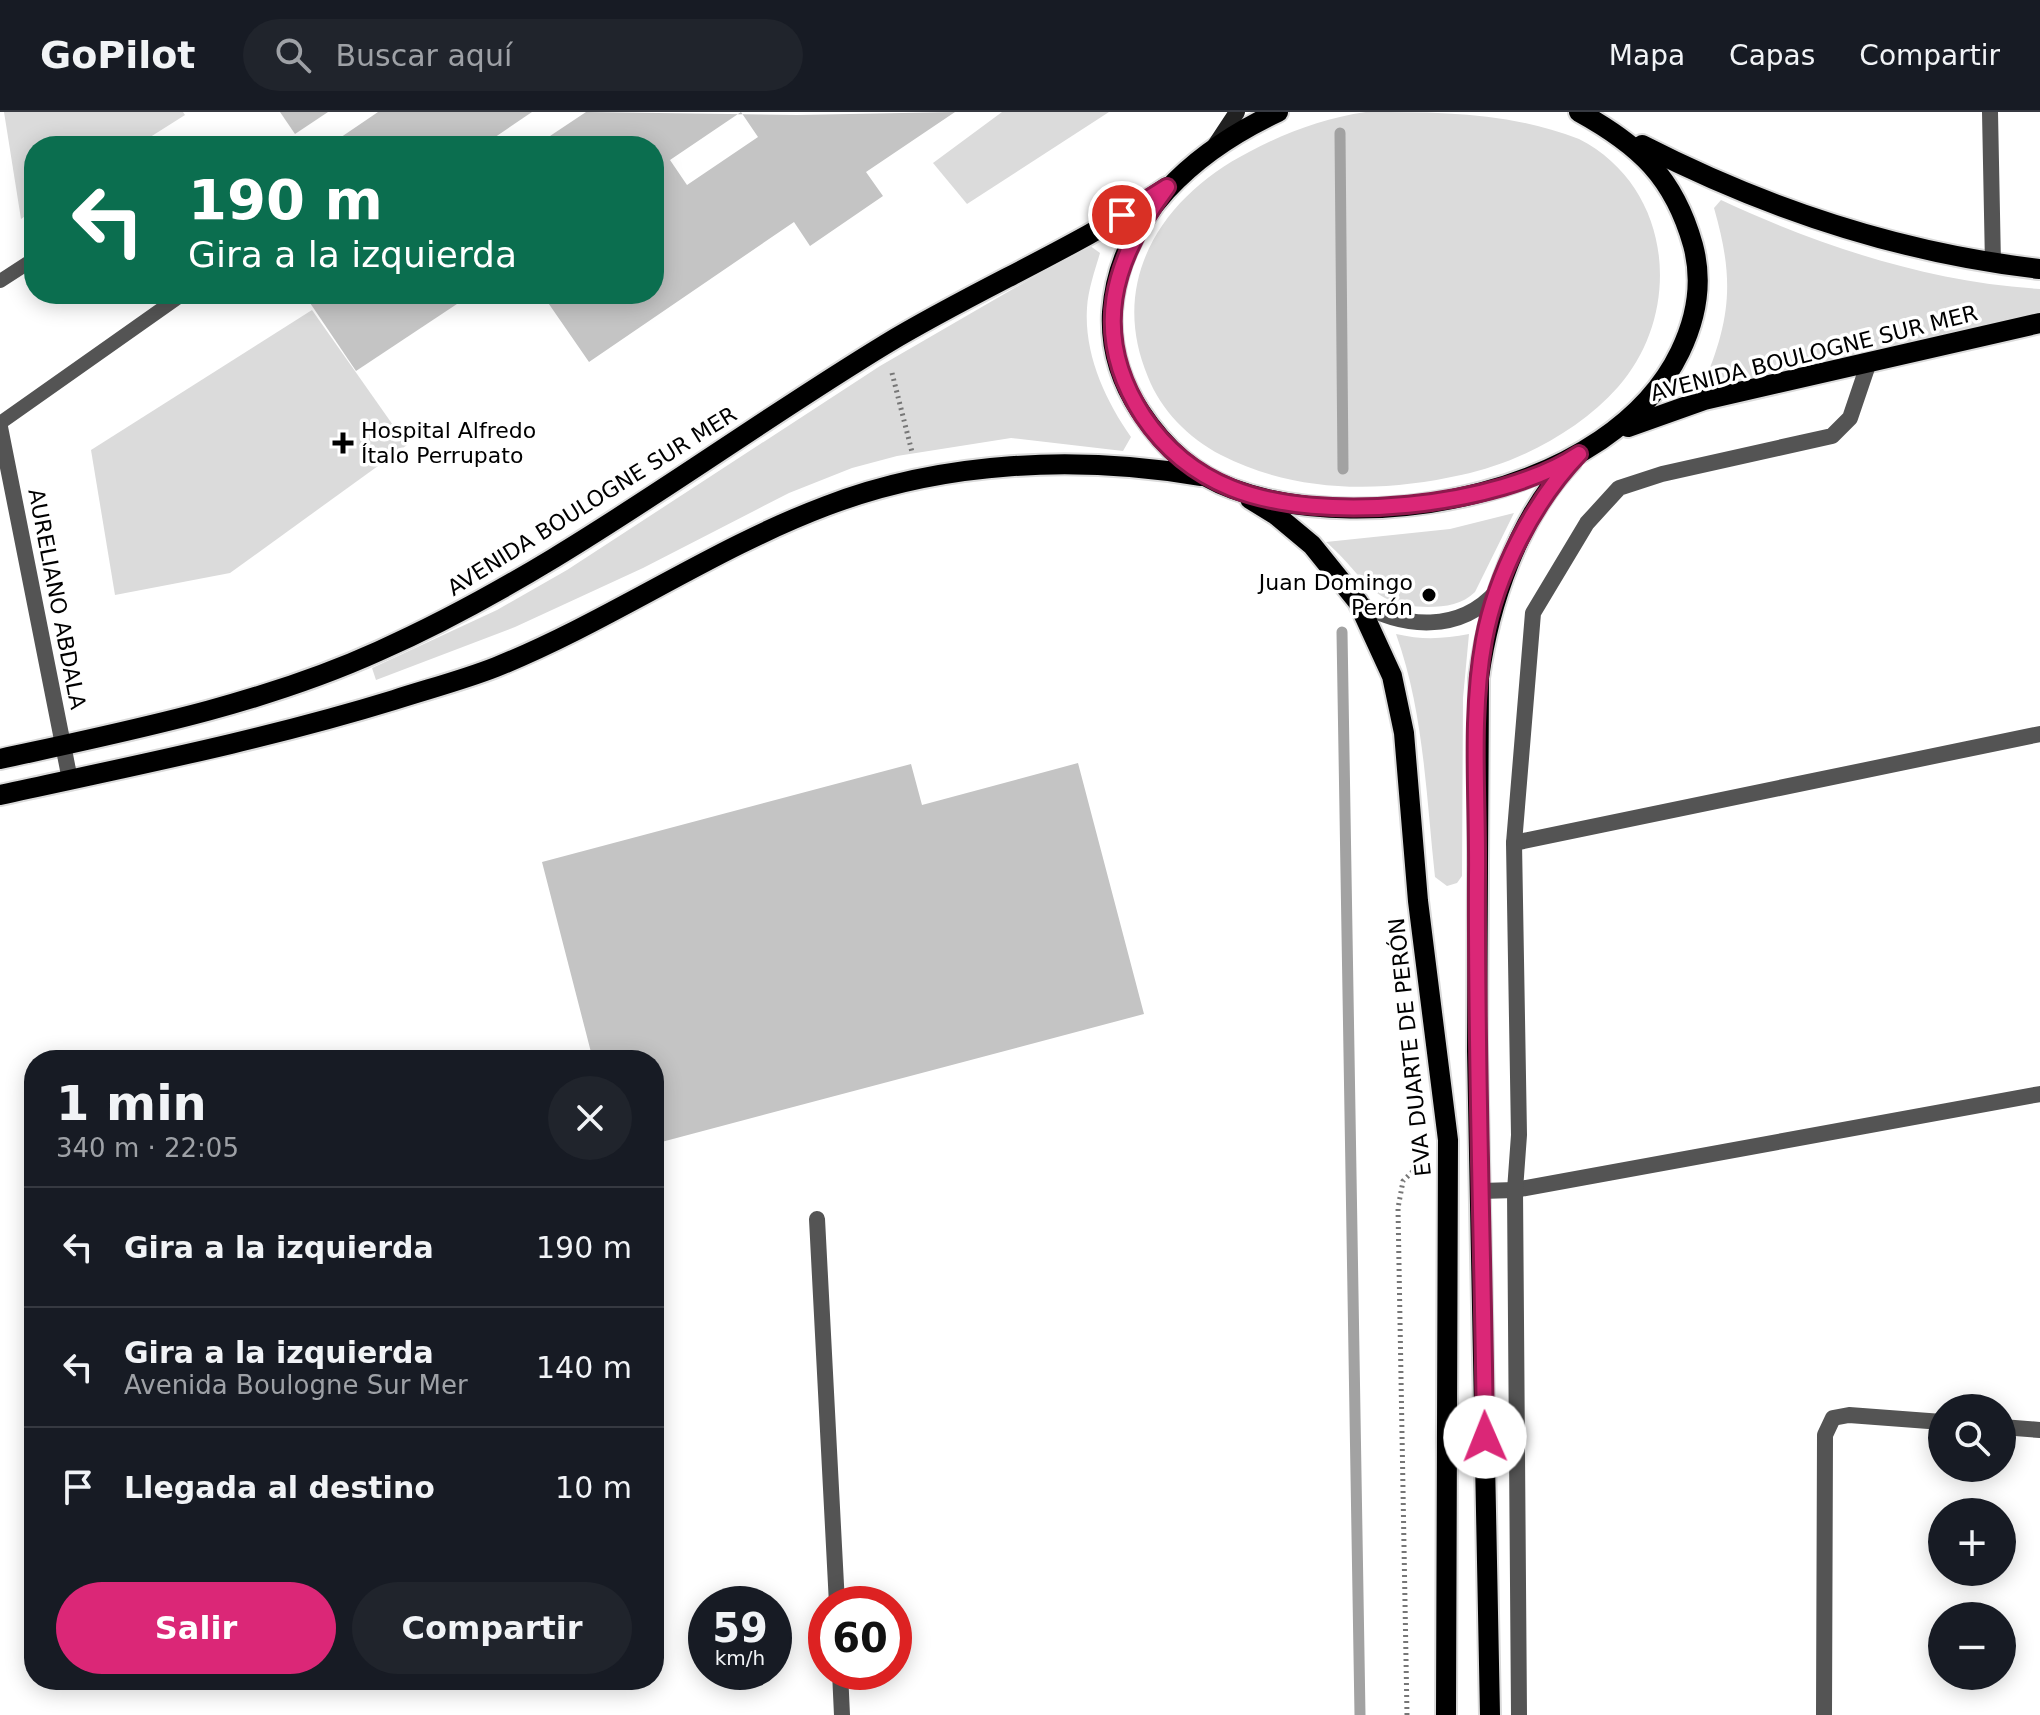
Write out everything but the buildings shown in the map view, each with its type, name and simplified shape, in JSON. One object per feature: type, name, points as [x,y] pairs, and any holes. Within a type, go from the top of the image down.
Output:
[{"type":"main road","points":[[1278,112],[1214,147],[1167,187],[1141,222],[1123,260],[1114,297],[1112,336],[1120,373],[1146,420],[1187,465],[1233,489],[1311,505],[1405,505],[1519,483],[1579,454],[1603,438],[1638,411],[1671,371],[1688,336],[1697,301],[1698,264],[1672,190],[1651,162],[1614,131]]},
{"type":"main road","points":[[1585,115],[1676,162],[1799,214],[1910,248],[1993,264],[2040,269]]},
{"type":"main road","name":"AVENIDA BOULOGNE SUR MER","points":[[0,759],[282,691],[439,623],[523,576],[885,345],[1167,187]]},
{"type":"main road","name":"AVENIDA BOULOGNE SUR MER","points":[[1603,438],[1672,409],[1704,400],[2040,323]]},
{"type":"main road","points":[[1490,1715],[1477,1051],[1477,731],[1484,641],[1500,588],[1544,499],[1579,454]]},
{"type":"main road","points":[[0,795],[186,755],[354,712],[494,668],[618,610],[774,529],[826,506],[918,478],[971,470],[1088,465],[1150,469],[1210,478]]},
{"type":"main road","name":"EVA DUARTE DE PERÓN","points":[[1233,489],[1295,529],[1332,567],[1358,602],[1392,676],[1404,733],[1418,901],[1436,1020],[1448,1140],[1446,1715]]},
{"type":"street","points":[[1214,147],[1237,112]]},
{"type":"street","points":[[1990,112],[1993,264]]},
{"type":"street","points":[[1519,1715],[1515,1190],[1519,1135],[1514,843],[1533,613],[1587,523],[1619,488],[1662,474],[1832,436],[1850,418],[1869,362]]},
{"type":"street","name":"AURELIANO ABDALA","points":[[0,425],[70,780]]},
{"type":"street","points":[[1358,602],[1389,617],[1428,623],[1456,620],[1473,613],[1500,588]]},
{"type":"street","points":[[1514,843],[2040,734]]},
{"type":"street","points":[[1481,1191],[1515,1190],[2040,1094]]},
{"type":"street","points":[[817,1219],[836,1586]]},
{"type":"street","points":[[1824,1715],[1825,1435],[1833,1418],[1849,1415],[1928,1421]]},
{"type":"street","points":[[2016,1428],[2040,1430]]},
{"type":"street","points":[[841,1690],[842,1715]]},
{"type":"lane","points":[[0,281],[24,265]]},
{"type":"lane","points":[[0,425],[169,304]]},
{"type":"path","points":[[885,345],[918,478]]},
{"type":"shaded area","points":[[4,112],[183,112],[185,115],[152,136],[24,136],[24,217],[21,219]]},
{"type":"shaded area","points":[[1002,112],[1109,112],[967,204],[933,163]]},
{"type":"shaded area","points":[[1366,112],[1474,115],[1553,130],[1579,139],[1610,160],[1634,187],[1650,219],[1658,253],[1659,288],[1653,323],[1639,357],[1618,387],[1585,418],[1546,443],[1483,470],[1431,481],[1369,487],[1308,483],[1249,468],[1221,455],[1187,432],[1160,401],[1148,377],[1137,341],[1134,307],[1139,275],[1151,245],[1168,217],[1191,192],[1218,170],[1249,152],[1306,127]]},
{"type":"shaded area","points":[[1721,200],[1798,233],[1877,260],[1958,279],[2040,289],[2040,315],[1701,390],[1719,342],[1727,300],[1725,257],[1714,208]]},
{"type":"shaded area","points":[[1089,245],[1100,253],[1088,301],[1089,342],[1105,392],[1131,437],[1123,451],[1011,438],[897,456],[852,468],[789,493],[643,568],[515,627],[376,680],[372,668],[497,610],[567,570],[880,366]]},
{"type":"shaded area","points":[[312,310],[407,445],[230,573],[115,595],[91,450]]},
{"type":"shaded area","points":[[1514,513],[1475,592],[1460,602],[1448,605],[1408,605],[1380,595],[1326,542],[1450,529]]},
{"type":"shaded area","points":[[1396,634],[1432,638],[1469,634],[1463,698],[1462,876],[1457,883],[1447,886],[1435,877],[1418,724],[1413,693]]},
{"type":"waterway","points":[[1340,133],[1343,469]]},
{"type":"waterway","points":[[1342,632],[1360,1715]]},
{"type":"place","name":"Hospital Alfredo Ítalo Perrupato","points":[[343,443]]},
{"type":"place","name":"Juan Domingo Perón","points":[[1429,595]]},
{"type":"route","points":[[1122,215],[1167,187],[1141,222],[1123,260],[1114,297],[1112,336],[1120,373],[1146,420],[1159,438],[1187,465],[1210,478],[1233,489],[1269,499],[1311,505],[1405,505],[1519,483],[1579,454],[1544,499],[1519,544],[1490,615],[1479,678],[1476,786],[1477,1051],[1485,1437]]}]
